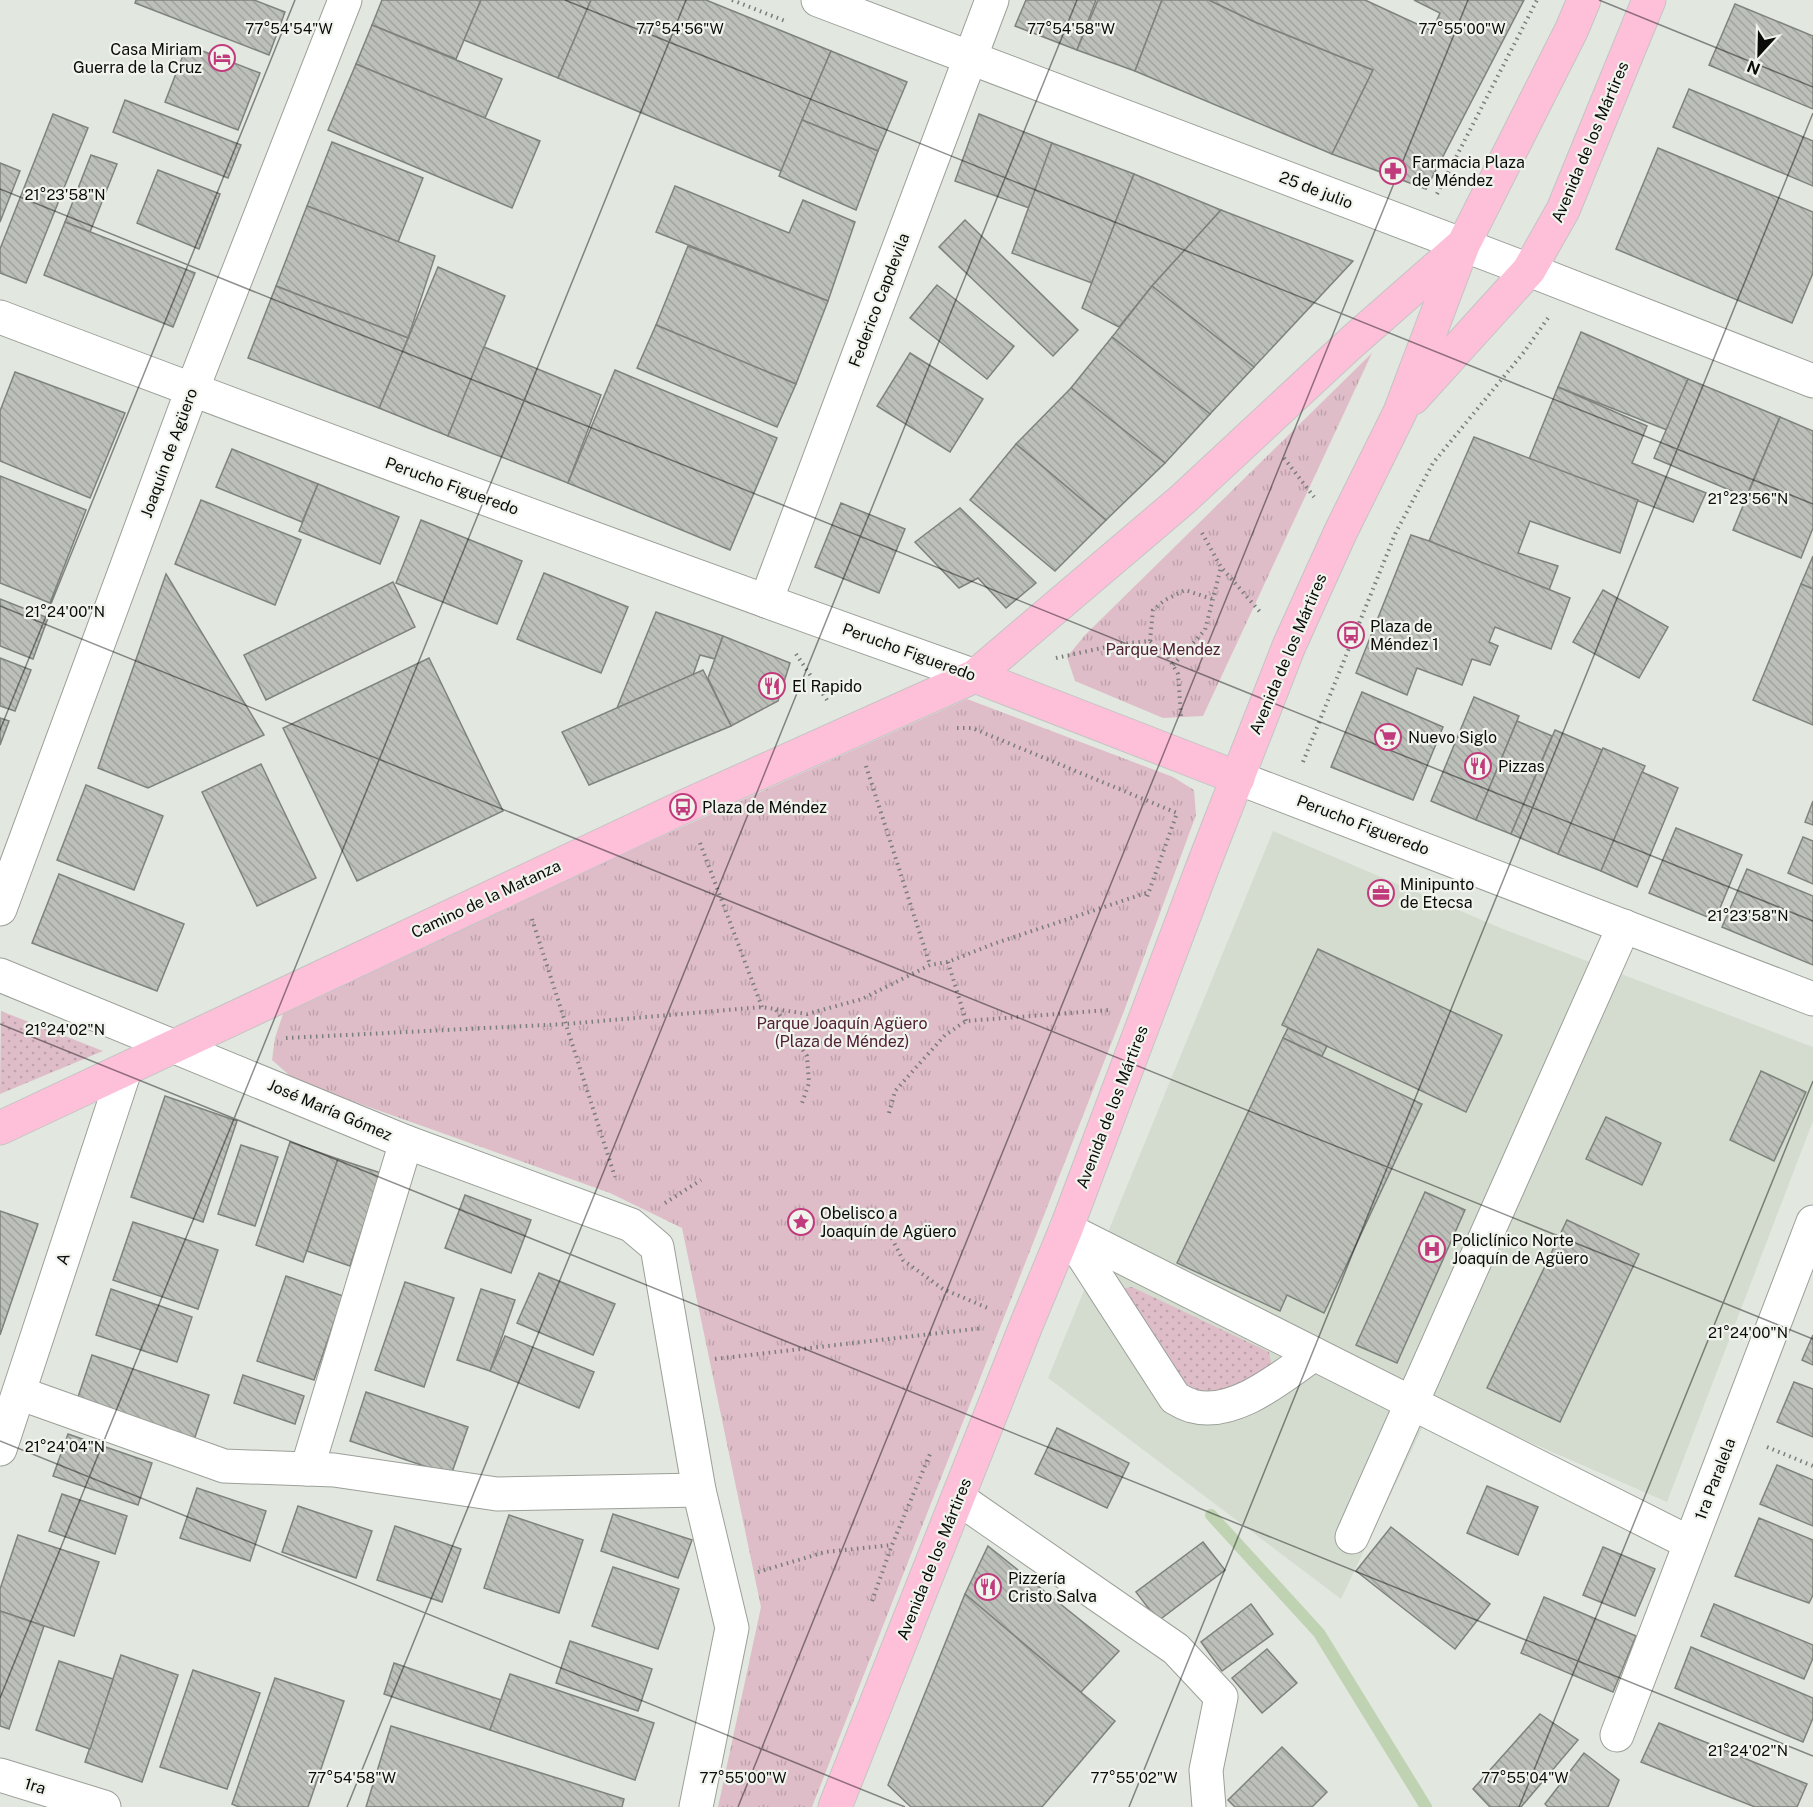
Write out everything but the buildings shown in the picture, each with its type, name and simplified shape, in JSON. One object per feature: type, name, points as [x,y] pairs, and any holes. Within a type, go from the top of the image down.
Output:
[{"type":"main road","name":"Avenida de los Mártires","points":[[836,1807],[1066,1230],[1203,866],[1289,646],[1341,531],[1400,412],[1463,245],[1572,29],[1584,0]]},
{"type":"main road","name":"Avenida de los Mártires","points":[[1400,412],[1529,270],[1563,210],[1649,0]]},
{"type":"main road","name":"Avenida de los Mártires","points":[[975,676],[1182,500],[1352,342],[1463,245]]},
{"type":"main road","name":"Camino de la Matanza","points":[[0,1128],[517,885],[975,676]]},
{"type":"main road","name":"Perucho Figueredo","points":[[975,676],[1238,778]]},
{"type":"street","name":"Joaquín de Agüero","points":[[0,909],[192,390],[345,0]]},
{"type":"street","name":"25 de julio","points":[[819,0],[1529,270],[1813,381]]},
{"type":"street","name":"Federico Capdevila","points":[[766,601],[992,0]]},
{"type":"street","name":"Perucho Figueredo","points":[[0,317],[192,390],[975,676]]},
{"type":"street","name":"Perucho Figueredo","points":[[1238,778],[1813,999]]},
{"type":"street","points":[[1352,1537],[1623,926]]},
{"type":"street","name":"José María Gómez","points":[[0,975],[406,1142],[630,1225],[657,1247],[677,1364]]},
{"type":"street","name":"A","points":[[0,1449],[125,1070]]},
{"type":"street","points":[[307,1469],[406,1142]]},
{"type":"street","name":"1ra Paralela","points":[[1617,1735],[1813,1222]]},
{"type":"street","points":[[1066,1230],[1690,1543]]},
{"type":"street","points":[[1066,1230],[1175,1398],[1193,1406],[1213,1408],[1228,1404],[1265,1390],[1314,1354]]},
{"type":"street","points":[[677,1364],[699,1490],[732,1628],[696,1807]]},
{"type":"street","points":[[19,1393],[224,1466],[334,1470],[496,1494],[699,1490]]},
{"type":"street","points":[[958,1498],[1176,1649],[1221,1697],[1206,1770],[1209,1807]]},
{"type":"street","name":"1ra","points":[[0,1775],[104,1807]]},
{"type":"path","points":[[1419,229],[1537,0]]},
{"type":"path","points":[[1290,797],[1396,532],[1433,463],[1524,352],[1570,286]]},
{"type":"path","points":[[1260,428],[1341,531]]},
{"type":"path","points":[[1182,500],[1221,567],[1289,646]]},
{"type":"path","points":[[1173,665],[1205,630],[1221,567]]},
{"type":"path","points":[[1150,641],[1154,610],[1165,600],[1185,590],[1212,599]]},
{"type":"path","points":[[1055,659],[1120,644],[1150,641],[1168,657],[1178,674],[1184,756]]},
{"type":"path","points":[[796,653],[849,732],[866,768],[930,965]]},
{"type":"path","points":[[951,729],[972,729],[1177,813],[1145,903]]},
{"type":"path","points":[[856,772],[877,763]]},
{"type":"path","points":[[710,838],[700,843],[762,1007]]},
{"type":"path","points":[[275,1038],[566,1024],[762,1007],[807,1014],[862,999],[930,965],[948,962],[993,944],[1148,892],[1203,866]]},
{"type":"path","points":[[517,885],[532,919],[630,1225]]},
{"type":"path","points":[[532,919],[542,914]]},
{"type":"path","points":[[948,962],[966,1021]]},
{"type":"path","points":[[1105,1022],[1113,1000]]},
{"type":"path","points":[[775,1010],[807,1056],[809,1083],[802,1102]]},
{"type":"path","points":[[889,1113],[895,1091],[945,1035],[966,1021],[1110,1010]]},
{"type":"path","points":[[889,1233],[903,1260],[919,1272],[943,1289],[991,1309],[978,1339]]},
{"type":"path","points":[[677,1364],[983,1328]]},
{"type":"path","points":[[1733,1433],[1813,1466]]},
{"type":"path","points":[[868,1612],[892,1545],[933,1448]]},
{"type":"path","points":[[721,1583],[825,1552],[892,1545]]},
{"type":"shaded area","name":"Policlínico Norte Joaquín de Agüero","points":[[1273,831],[1503,929],[1813,1047],[1813,1121],[1667,1502],[1435,1401],[1341,1599],[1048,1378]]},
{"type":"green space","name":"Parque Mendez","points":[[1372,353],[1203,716],[1163,718],[1075,681],[1067,657],[1085,635]]},
{"type":"green space","name":"Parque Joaquín Agüero (Plaza de Méndez)","points":[[967,699],[1173,777],[1194,790],[1196,815],[1124,1011],[812,1807],[718,1807],[761,1607],[682,1228],[610,1193],[296,1081],[272,1060],[275,1038],[284,1011],[522,899]]},
{"type":"green space","points":[[1,1011],[103,1051],[0,1094]]},
{"type":"green space","points":[[1132,1287],[1269,1352],[1271,1362],[1266,1374],[1210,1396],[1187,1393],[1122,1296],[1125,1288]]},
{"type":"waterway","points":[[1211,1515],[1319,1633],[1426,1807]]},
{"type":"place","name":"Casa Miriam Guerra de la Cruz","points":[[222,58]]},
{"type":"place","name":"Farmacia Plaza de Méndez","points":[[1393,171]]},
{"type":"place","name":"Plaza de Méndez 1","points":[[1351,635]]},
{"type":"place","name":"El Rapido","points":[[772,686]]},
{"type":"place","name":"Nuevo Siglo","points":[[1388,737]]},
{"type":"place","name":"Pizzas","points":[[1478,766]]},
{"type":"place","name":"Plaza de Méndez","points":[[683,807]]},
{"type":"place","name":"Minipunto de Etecsa","points":[[1381,893]]},
{"type":"place","name":"Obelisco a Joaquín de Agüero","points":[[801,1222]]},
{"type":"place","name":"Policlínico Norte Joaquín de Agüero","points":[[1432,1249]]},
{"type":"place","name":"Pizzería Cristo Salva","points":[[988,1587]]}]
